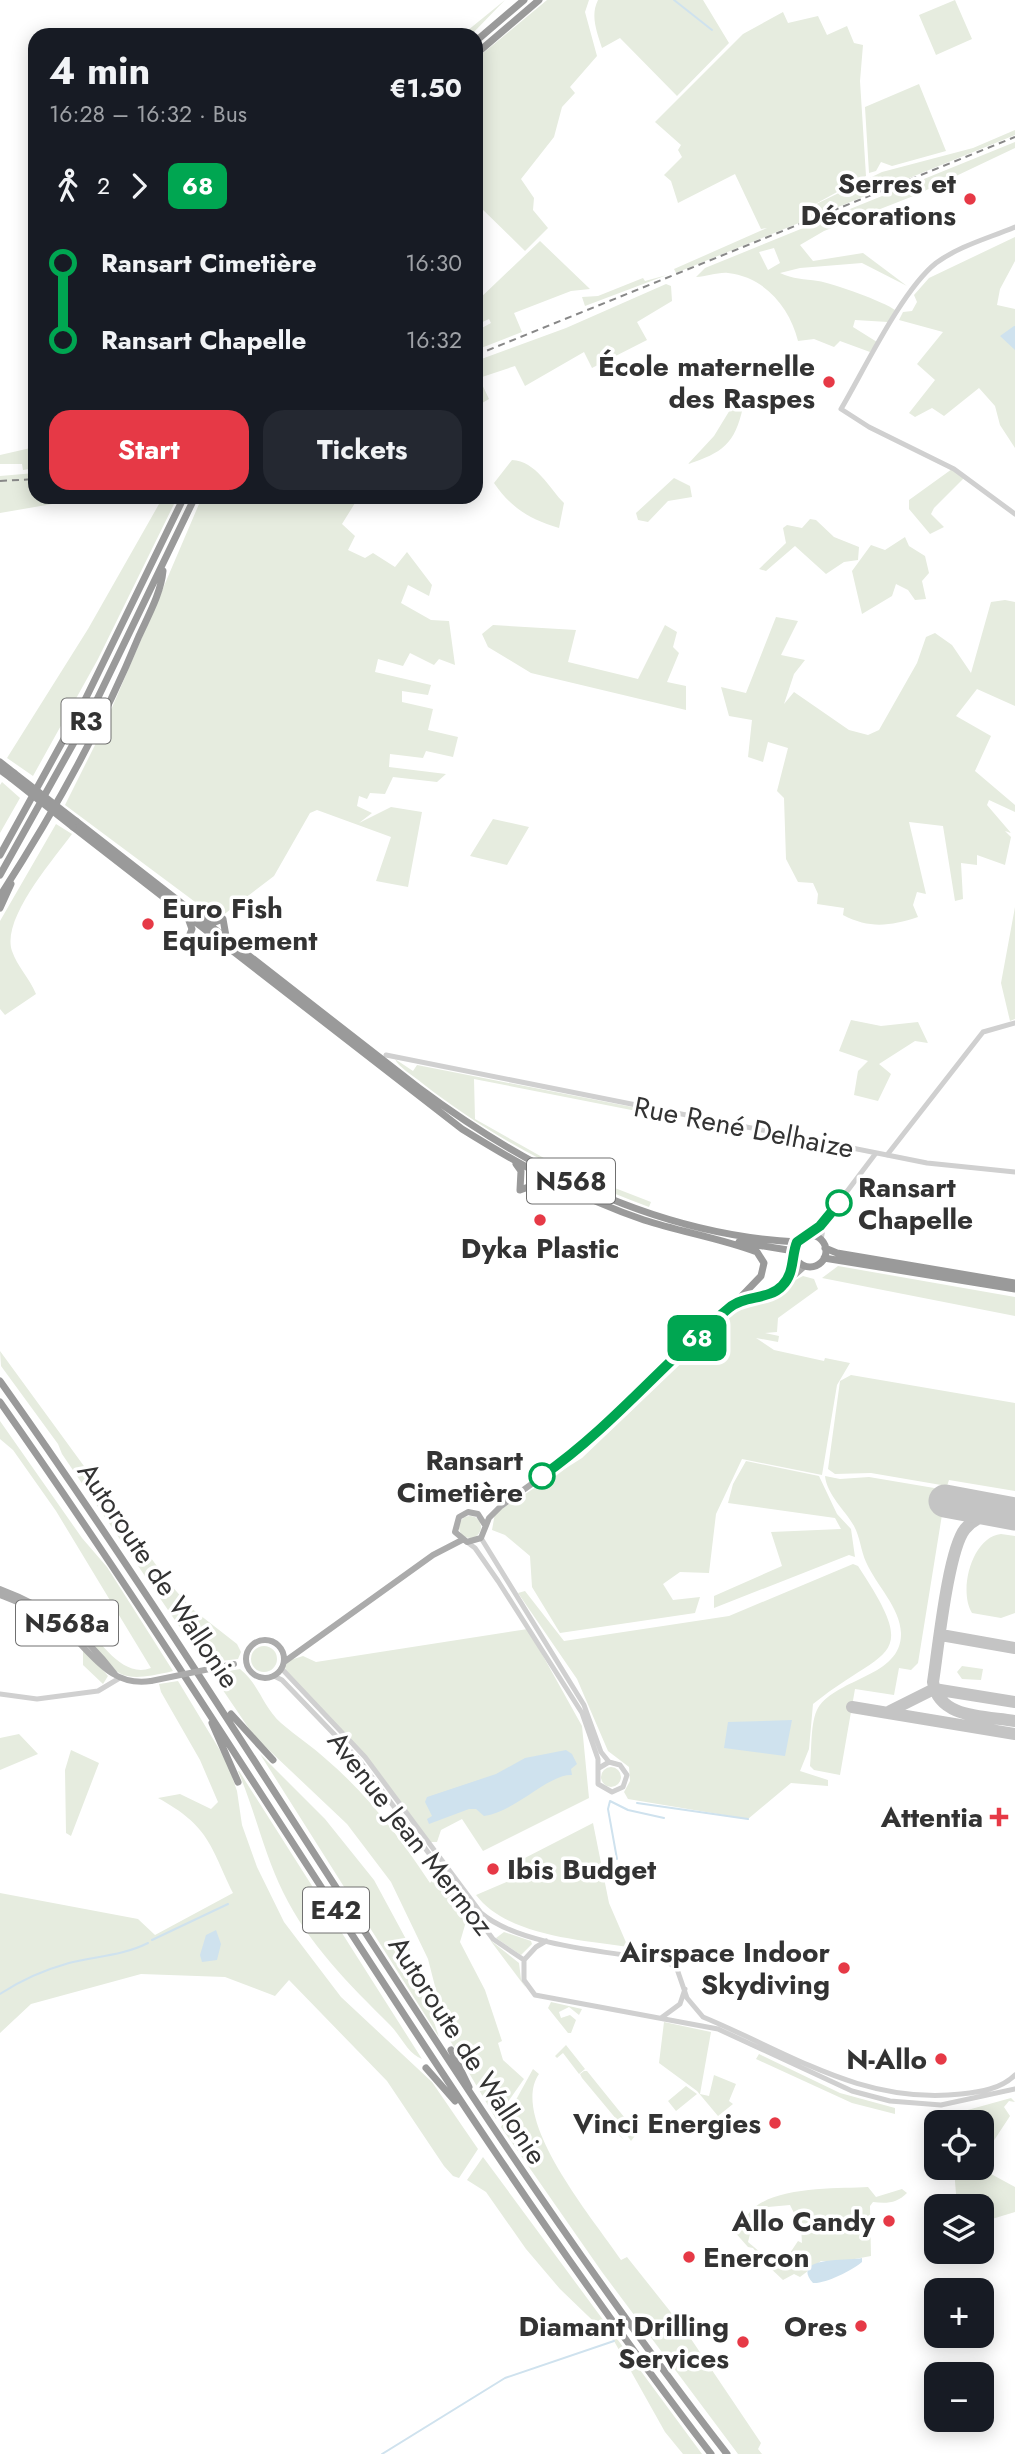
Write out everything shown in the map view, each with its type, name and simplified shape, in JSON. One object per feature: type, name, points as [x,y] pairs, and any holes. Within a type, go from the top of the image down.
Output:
[{"type":"highway","points":[[483,35],[524,0]]},
{"type":"highway","points":[[483,48],[539,0]]},
{"type":"highway","name":"R3","points":[[0,855],[82,708],[181,504]]},
{"type":"highway","name":"R3","points":[[0,875],[79,736],[192,504]]},
{"type":"highway","points":[[0,896],[108,706],[162,579],[164,563]]},
{"type":"highway","name":"N568","points":[[0,762],[12,776]]},
{"type":"highway","name":"N568","points":[[0,770],[12,776],[191,914],[462,1129],[513,1161],[560,1186],[643,1219],[717,1240],[796,1250]]},
{"type":"highway","points":[[0,908],[16,870]]},
{"type":"highway","points":[[191,914],[215,922],[223,919],[224,940],[186,944],[192,929],[191,914]]},
{"type":"highway","name":"N568","points":[[224,940],[466,1123],[545,1169],[601,1195],[692,1225],[796,1250]]},
{"type":"highway","points":[[374,1053],[386,1055]]},
{"type":"highway","points":[[513,1161],[521,1171],[520,1190],[544,1183],[560,1186]]},
{"type":"highway","points":[[823,1244],[824,1258],[818,1265],[805,1266],[796,1250],[809,1236],[823,1244],[837,1253],[1015,1283]]},
{"type":"highway","points":[[717,1240],[755,1251],[763,1258],[761,1276],[736,1302]]},
{"type":"highway","points":[[824,1258],[1015,1289]]},
{"type":"highway","name":"Autoroute de Wallonie","points":[[0,1381],[94,1514],[214,1695],[472,2098],[587,2266],[727,2454]]},
{"type":"highway","name":"Autoroute de Wallonie","points":[[0,1402],[101,1546],[467,2115],[576,2273],[711,2454]]},
{"type":"highway","points":[[214,1695],[273,1760]]},
{"type":"highway","points":[[205,1706],[238,1782]]},
{"type":"highway","points":[[451,2050],[472,2098]]},
{"type":"highway","points":[[426,2068],[467,2115]]},
{"type":"main road","points":[[783,1285],[796,1250]]},
{"type":"main road","points":[[465,1541],[456,1532],[456,1521],[463,1514],[478,1514],[500,1506],[558,1465],[611,1420],[736,1302],[771,1293],[805,1266]]},
{"type":"main road","points":[[433,1555],[465,1541],[481,1538],[485,1525],[500,1506]]},
{"type":"main road","points":[[478,1514],[485,1525]]},
{"type":"main road","points":[[236,1664],[248,1668],[262,1678],[274,1676],[293,1652],[433,1555],[456,1532]]},
{"type":"main road","name":"N568a","points":[[0,1589],[61,1618],[80,1634],[118,1679]]},
{"type":"main road","name":"N568a","points":[[0,1595],[57,1623],[76,1638],[106,1671],[118,1679],[138,1683],[236,1664],[246,1657],[249,1647],[263,1640],[274,1642],[281,1649],[293,1652]]},
{"type":"main road","points":[[281,1649],[283,1665]]},
{"type":"main road","points":[[246,1657],[248,1668]]},
{"type":"street","points":[[1015,227],[951,253],[934,265],[909,295],[841,409],[869,427],[945,463],[1015,514]]},
{"type":"street","points":[[887,1155],[983,1032],[1015,1023]]},
{"type":"street","name":"Rue René Delhaize","points":[[386,1055],[955,1168],[1015,1172]]},
{"type":"street","points":[[809,1236],[876,1153]]},
{"type":"street","points":[[823,1244],[824,1220]]},
{"type":"street","points":[[481,1538],[584,1705],[601,1752],[609,1762]]},
{"type":"street","points":[[465,1541],[481,1556],[575,1700],[589,1731],[599,1768],[596,1778],[600,1787],[612,1792],[621,1789],[626,1779],[625,1771],[617,1763],[609,1762],[599,1768]]},
{"type":"street","name":"Avenue Jean Mermoz","points":[[283,1665],[365,1756],[481,1913],[504,1929],[546,1941],[667,1961],[677,1969],[686,1988],[687,1998],[703,2017],[855,2085],[889,2094],[937,2096],[977,2092],[1004,2084],[1015,2075]]},
{"type":"street","name":"Avenue Jean Mermoz","points":[[274,1676],[282,1680],[359,1760],[493,1939],[524,1960]]},
{"type":"street","points":[[0,1694],[37,1699],[99,1691],[118,1679]]},
{"type":"street","points":[[546,1941],[524,1960],[524,1980],[535,1995],[724,2031],[852,2091],[890,2101],[941,2105],[1015,2089]]},
{"type":"street","points":[[661,2018],[680,2004],[686,1988]]},
{"type":"shaded area","points":[[505,0],[478,28],[471,28]]},
{"type":"shaded area","points":[[547,0],[589,0],[585,12],[597,56],[570,87],[575,93],[562,107],[554,137],[521,179],[534,198],[533,210],[548,228],[525,251],[483,210],[483,53]]},
{"type":"shaded area","points":[[598,0],[703,0],[729,43],[677,96],[620,38],[602,48],[594,18]]},
{"type":"shaded area","points":[[955,0],[972,39],[936,55],[919,15]]},
{"type":"shaded area","points":[[783,12],[788,23],[818,16],[827,35],[847,26],[854,43],[863,45],[860,81],[866,176],[810,207],[882,172],[973,148],[1015,130],[1015,135],[676,273],[674,269],[767,228],[761,229],[735,174],[678,203],[671,181],[664,175],[682,157],[678,150],[681,145],[655,122],[743,34]]},
{"type":"shaded area","points":[[919,84],[946,151],[892,166],[881,162],[876,171],[869,173],[865,107]]},
{"type":"shaded area","points":[[1015,142],[1015,148],[916,195],[824,231],[800,245],[813,261],[863,253],[907,286],[862,263],[800,268],[780,273],[835,285],[895,310],[888,322],[855,320],[853,327],[877,342],[870,352],[840,341],[834,347],[814,339],[798,341],[782,306],[764,288],[741,276],[728,273],[696,277],[705,268]],"holes":[[[774,248],[780,263],[768,270],[759,252]]]},
{"type":"shaded area","points":[[1015,237],[1015,261],[1000,289],[997,305],[1015,309],[1015,448],[1000,425],[995,406],[979,388],[944,416],[932,408],[915,417],[909,413],[935,380],[917,364],[943,332],[899,320],[903,312],[912,311],[917,302],[914,295],[929,278]]},
{"type":"shaded area","points":[[540,241],[590,289],[571,291],[514,313],[522,332],[483,347],[483,327],[491,323],[489,319],[483,322],[483,295]]},
{"type":"shaded area","points":[[667,275],[585,306],[582,297],[598,296],[643,278],[645,281]]},
{"type":"shaded area","points":[[666,284],[671,286],[672,301],[637,322],[647,340],[592,368],[584,352],[525,386],[515,366],[483,377],[483,358],[566,328]]},
{"type":"shaded area","points":[[483,386],[489,399],[483,402]]},
{"type":"shaded area","points":[[736,400],[743,407],[731,438],[710,456],[688,464],[714,436]]},
{"type":"shaded area","points":[[28,449],[28,469],[23,470],[22,464],[0,464],[0,455]]},
{"type":"shaded area","points":[[512,460],[535,470],[564,503],[559,528],[522,512],[494,483]]},
{"type":"shaded area","points":[[952,469],[964,478],[934,508],[931,514],[944,527],[930,534],[909,509],[909,500]]},
{"type":"shaded area","points":[[28,474],[28,504],[52,504],[0,513],[0,476]]},
{"type":"shaded area","points":[[674,478],[690,486],[692,497],[668,501],[648,522],[638,520],[636,513]]},
{"type":"shaded area","points":[[159,504],[174,504],[98,659],[33,776],[7,758],[88,629]]},
{"type":"shaded area","points":[[199,504],[354,504],[342,524],[355,536],[348,550],[365,558],[373,553],[395,567],[407,552],[432,585],[429,596],[408,585],[401,603],[431,620],[449,621],[455,665],[439,659],[434,665],[410,653],[403,666],[378,659],[375,672],[431,685],[428,695],[402,691],[402,702],[433,709],[428,730],[458,737],[453,757],[426,751],[423,758],[390,754],[389,767],[446,774],[437,782],[393,777],[385,794],[370,793],[367,799],[359,796],[357,806],[372,813],[359,823],[391,807],[422,812],[408,887],[376,881],[391,837],[317,810],[310,813],[274,876],[218,919],[65,805],[102,731]]},
{"type":"shaded area","points":[[810,519],[816,520],[834,537],[859,547],[858,560],[844,562],[826,574],[795,546],[766,571],[759,569],[786,543],[783,528],[787,525],[802,528]]},
{"type":"shaded area","points":[[905,537],[909,546],[925,556],[929,573],[922,581],[926,599],[915,600],[908,590],[896,584],[892,596],[862,614],[852,571],[871,545],[885,550]]},
{"type":"shaded area","points":[[991,602],[1015,602],[1015,706],[977,689],[956,716],[991,736],[975,771],[1015,805],[1015,812],[989,800],[987,805],[1011,833],[1005,831],[1011,837],[1005,865],[977,855],[977,865],[961,863],[963,899],[955,901],[943,826],[909,822],[926,894],[917,892],[913,905],[918,917],[889,924],[871,924],[843,915],[844,908],[817,904],[818,894],[813,883],[798,882],[786,859],[784,798],[777,791],[788,748],[768,742],[763,762],[748,757],[752,720],[729,716],[721,687],[746,693],[776,617],[798,621],[781,655],[805,660],[794,674],[784,704],[794,692],[849,730],[868,735],[879,730],[917,663],[926,637],[935,633],[952,645],[971,673]]},
{"type":"shaded area","points":[[493,625],[576,630],[568,662],[638,679],[665,625],[677,632],[673,647],[679,653],[667,682],[686,686],[686,710],[531,673],[488,647],[482,634]]},
{"type":"shaded area","points":[[2,782],[20,798],[0,833],[0,785]]},
{"type":"shaded area","points":[[493,819],[529,827],[507,865],[470,856]]},
{"type":"shaded area","points":[[56,824],[72,834],[21,907],[11,938],[14,957],[36,994],[5,1015],[0,1009],[0,921]]},
{"type":"shaded area","points":[[1015,907],[1015,1019],[1010,1021],[1001,983]]},
{"type":"shaded area","points":[[851,1020],[881,1026],[918,1022],[928,1043],[915,1041],[879,1064],[891,1074],[878,1101],[854,1095],[858,1071],[868,1061],[839,1051]]},
{"type":"shaded area","points":[[395,1059],[413,1071],[417,1065],[668,1114],[667,1117],[474,1079],[475,1119],[558,1166],[651,1202],[649,1207],[559,1169],[503,1138],[448,1103]]},
{"type":"shaded area","points":[[838,1266],[1015,1297],[1015,1316],[822,1278]]},
{"type":"shaded area","points":[[803,1276],[814,1279],[818,1289],[778,1318],[777,1332],[765,1333],[779,1336],[778,1342],[756,1338],[774,1350],[824,1361],[825,1358],[850,1363],[837,1385],[822,1475],[742,1459],[716,1514],[709,1573],[680,1572],[663,1584],[673,1600],[700,1597],[695,1613],[560,1633],[532,1587],[530,1556],[505,1535],[492,1530],[495,1513],[582,1458],[736,1311]]},
{"type":"shaded area","points":[[0,1351],[170,1584],[191,1608],[237,1644],[241,1652],[238,1659],[204,1663],[62,1454],[58,1444],[1,1366]]},
{"type":"shaded area","points":[[851,1375],[1015,1403],[1015,1491],[949,1480],[947,1486],[871,1473],[835,1474],[828,1469],[840,1381]]},
{"type":"shaded area","points":[[0,1421],[82,1538],[107,1567],[173,1671],[140,1677],[120,1673],[82,1634],[82,1623],[121,1663],[140,1670],[151,1668],[56,1511],[13,1450],[0,1439]]},
{"type":"shaded area","points":[[746,1461],[819,1476],[837,1514],[851,1529],[855,1557],[849,1555],[714,1608],[714,1596],[782,1566],[771,1532],[841,1529],[835,1518],[728,1503],[733,1484]]},
{"type":"shaded area","points":[[825,1476],[840,1479],[869,1477],[946,1490],[918,1663],[911,1670],[899,1668],[894,1695],[855,1689],[840,1775],[814,1770],[810,1766],[815,1714],[827,1698],[891,1659],[899,1648],[901,1633],[897,1614],[870,1571],[854,1526],[833,1496]]},
{"type":"shaded area","points":[[470,1516],[478,1519],[481,1527],[478,1535],[470,1538],[462,1535],[459,1527],[462,1519]]},
{"type":"shaded area","points":[[1001,1534],[1015,1536],[1015,1613],[1001,1618],[972,1613],[967,1591],[970,1566],[982,1544]]},
{"type":"shaded area","points":[[853,1564],[858,1566],[888,1620],[891,1637],[887,1649],[876,1660],[813,1704],[809,1749],[800,1771],[828,1780],[828,1786],[791,1783],[748,1819],[628,1799],[624,1792],[630,1781],[629,1767],[608,1751],[577,1679],[518,1593],[525,1591],[564,1641],[729,1616]]},
{"type":"shaded area","points":[[528,1629],[582,1726],[589,1798],[483,1851],[462,1819],[441,1830],[437,1842],[428,1842],[365,1757],[287,1676],[284,1662],[303,1656],[316,1662]]},
{"type":"shaded area","points":[[264,1646],[273,1650],[277,1659],[273,1668],[264,1672],[255,1668],[251,1659],[255,1650]]},
{"type":"shaded area","points":[[83,1647],[108,1676],[103,1684],[83,1665]]},
{"type":"shaded area","points":[[962,1666],[983,1669],[981,1680],[962,1679],[957,1672]]},
{"type":"shaded area","points":[[240,1669],[275,1717],[342,1774],[370,1803],[430,1883],[441,1870],[477,1919],[465,1925],[460,1942],[485,1990],[502,2041],[498,2043],[503,2060],[524,2079],[496,2119],[448,2037],[428,1959],[391,1882],[347,1824],[254,1736],[212,1674]]},
{"type":"shaded area","points":[[178,1681],[227,1762],[237,1791],[242,1825],[257,1867],[284,1922],[341,1997],[432,2082],[478,2149],[459,2178],[453,2176],[444,2166],[387,2081],[289,1980],[275,1996],[225,1977],[141,1974],[31,2004],[0,2033],[0,1893],[138,1919],[155,1935],[233,1893],[206,1838],[188,1818],[158,1798],[180,1794],[211,1809],[218,1802],[200,1760],[161,1692],[159,1684]]},
{"type":"shaded area","points":[[19,1734],[38,1754],[0,1770],[0,1738]]},
{"type":"shaded area","points":[[71,1750],[99,1763],[71,1836],[66,1833],[65,1770]]},
{"type":"shaded area","points":[[260,1754],[325,1819],[374,1880],[407,1941],[439,2037]]},
{"type":"shaded area","points":[[611,1767],[618,1770],[621,1777],[618,1784],[611,1787],[604,1784],[601,1777],[604,1770]]},
{"type":"shaded area","points":[[238,1771],[422,2059],[413,2053],[317,1947],[293,1911],[276,1877]]},
{"type":"shaded area","points":[[593,1823],[609,1903],[628,1947],[567,1938],[525,1928],[490,1909],[476,1895],[516,1878],[517,1862]]},
{"type":"shaded area","points":[[504,1932],[531,1941],[532,1944],[521,1955],[496,1938]]},
{"type":"shaded area","points":[[490,1940],[519,1963],[521,1979],[526,1988]]},
{"type":"shaded area","points":[[551,2002],[582,2009],[579,2015],[569,2007],[559,2012],[561,2018],[570,2015],[576,2020],[571,2033],[568,2033],[548,2008]]},
{"type":"shaded area","points":[[664,2022],[711,2032],[700,2094],[709,2096],[714,2075],[736,2084],[729,2101],[733,2104],[718,2116],[697,2091],[659,2063]]},
{"type":"shaded area","points":[[566,2045],[585,2069],[579,2074],[563,2053],[557,2058],[555,2056]]},
{"type":"shaded area","points":[[759,2054],[840,2093],[895,2108],[895,2114],[852,2103],[756,2059]]},
{"type":"shaded area","points":[[533,2069],[539,2074],[533,2093],[535,2117],[544,2142],[575,2196],[621,2260],[627,2257],[685,2330],[761,2443],[758,2449],[762,2454],[738,2454],[602,2272],[501,2127]]},
{"type":"shaded area","points":[[587,2071],[637,2133],[631,2141],[624,2131],[620,2135],[624,2140],[618,2134],[622,2126],[582,2078],[580,2074]]},
{"type":"shaded area","points":[[686,2086],[697,2094],[676,2111],[668,2101]]},
{"type":"shaded area","points":[[1011,2098],[1015,2102],[1009,2101],[1004,2107],[1010,2116],[994,2140],[994,2110],[968,2110]]},
{"type":"shaded area","points":[[483,2157],[702,2454],[683,2454],[665,2432],[614,2341],[560,2289],[526,2249],[486,2192],[467,2180]]},
{"type":"shaded area","points":[[994,2176],[1015,2187],[1015,2212],[994,2218],[994,2194],[956,2194],[955,2180],[994,2180]]},
{"type":"shaded area","points":[[868,2187],[876,2197],[902,2189],[907,2193],[896,2201],[873,2202],[870,2206],[871,2256],[844,2261],[821,2261],[800,2277],[794,2274],[783,2280],[767,2265],[789,2255],[790,2264],[799,2257],[790,2253],[798,2241],[802,2243],[801,2227],[790,2205],[768,2207],[754,2214],[753,2223],[746,2218],[755,2207],[784,2194]]},
{"type":"shaded area","points":[[737,2223],[742,2224],[750,2234],[748,2242],[768,2259],[764,2262],[732,2229]]},
{"type":"water","points":[[1015,326],[1015,350],[1000,336]]},
{"type":"water","points":[[792,1720],[785,1756],[724,1748],[728,1722]]},
{"type":"water","points":[[566,1750],[572,1754],[577,1764],[571,1769],[572,1775],[553,1780],[496,1813],[484,1816],[476,1809],[469,1809],[429,1824],[427,1819],[432,1816],[425,1802],[427,1797],[496,1774],[525,1758]]},
{"type":"water","points":[[216,1930],[221,1944],[217,1960],[202,1962],[200,1955],[206,1935]]},
{"type":"water","points":[[862,2258],[862,2262],[851,2269],[824,2281],[813,2283],[808,2274],[809,2268],[815,2264]]},
{"type":"waterway","points":[[674,0],[712,30]]},
{"type":"waterway","points":[[617,1859],[608,1809],[610,1801],[628,1810],[664,1818]]},
{"type":"waterway","points":[[637,1803],[748,1819]]},
{"type":"waterway","points":[[152,1940],[228,1904]]},
{"type":"waterway","points":[[0,1994],[51,1969],[128,1951],[148,1943]]},
{"type":"waterway","points":[[382,2454],[505,2378],[614,2341]]},
{"type":"taxiway","points":[[1009,1513],[996,1513],[979,1518],[965,1529],[959,1540],[949,1578],[933,1682],[937,1694],[944,1703],[954,1709],[965,1714],[1015,1721]]},
{"type":"taxiway","points":[[941,1635],[1015,1648]]},
{"type":"taxiway","points":[[890,1711],[934,1689],[1015,1702]]},
{"type":"taxiway","points":[[852,1707],[1015,1734]]},
{"type":"runway","points":[[945,1501],[1015,1514]]},
{"type":"railway","points":[[483,352],[1015,137]]},
{"type":"railway","points":[[0,481],[28,479]]},
{"type":"bus line","name":"68","points":[[542,1476],[621,1411],[736,1302],[778,1290],[796,1258],[794,1251],[797,1242],[820,1226],[839,1203]]},
{"type":"place","name":"Serres et Décorations","points":[[970,199]]},
{"type":"place","name":"École maternelle des Raspes","points":[[829,382]]},
{"type":"place","name":"Euro Fish Equipement","points":[[148,924]]},
{"type":"place","name":"Ransart Chapelle","points":[[839,1203]]},
{"type":"place","name":"Dyka Plastic","points":[[540,1220]]},
{"type":"place","name":"Ransart Cimetière","points":[[542,1476]]},
{"type":"place","name":"Attentia","points":[[999,1817]]},
{"type":"place","name":"Ibis Budget","points":[[493,1869]]},
{"type":"place","name":"Airspace Indoor Skydiving","points":[[844,1968]]},
{"type":"place","name":"N-Allo","points":[[941,2059]]},
{"type":"place","name":"Vinci Energies","points":[[775,2123]]},
{"type":"place","name":"Allo Candy","points":[[889,2221]]},
{"type":"place","name":"Enercon","points":[[689,2257]]},
{"type":"place","name":"Ores","points":[[861,2326]]},
{"type":"place","name":"Diamant Drilling Services","points":[[743,2342]]}]
